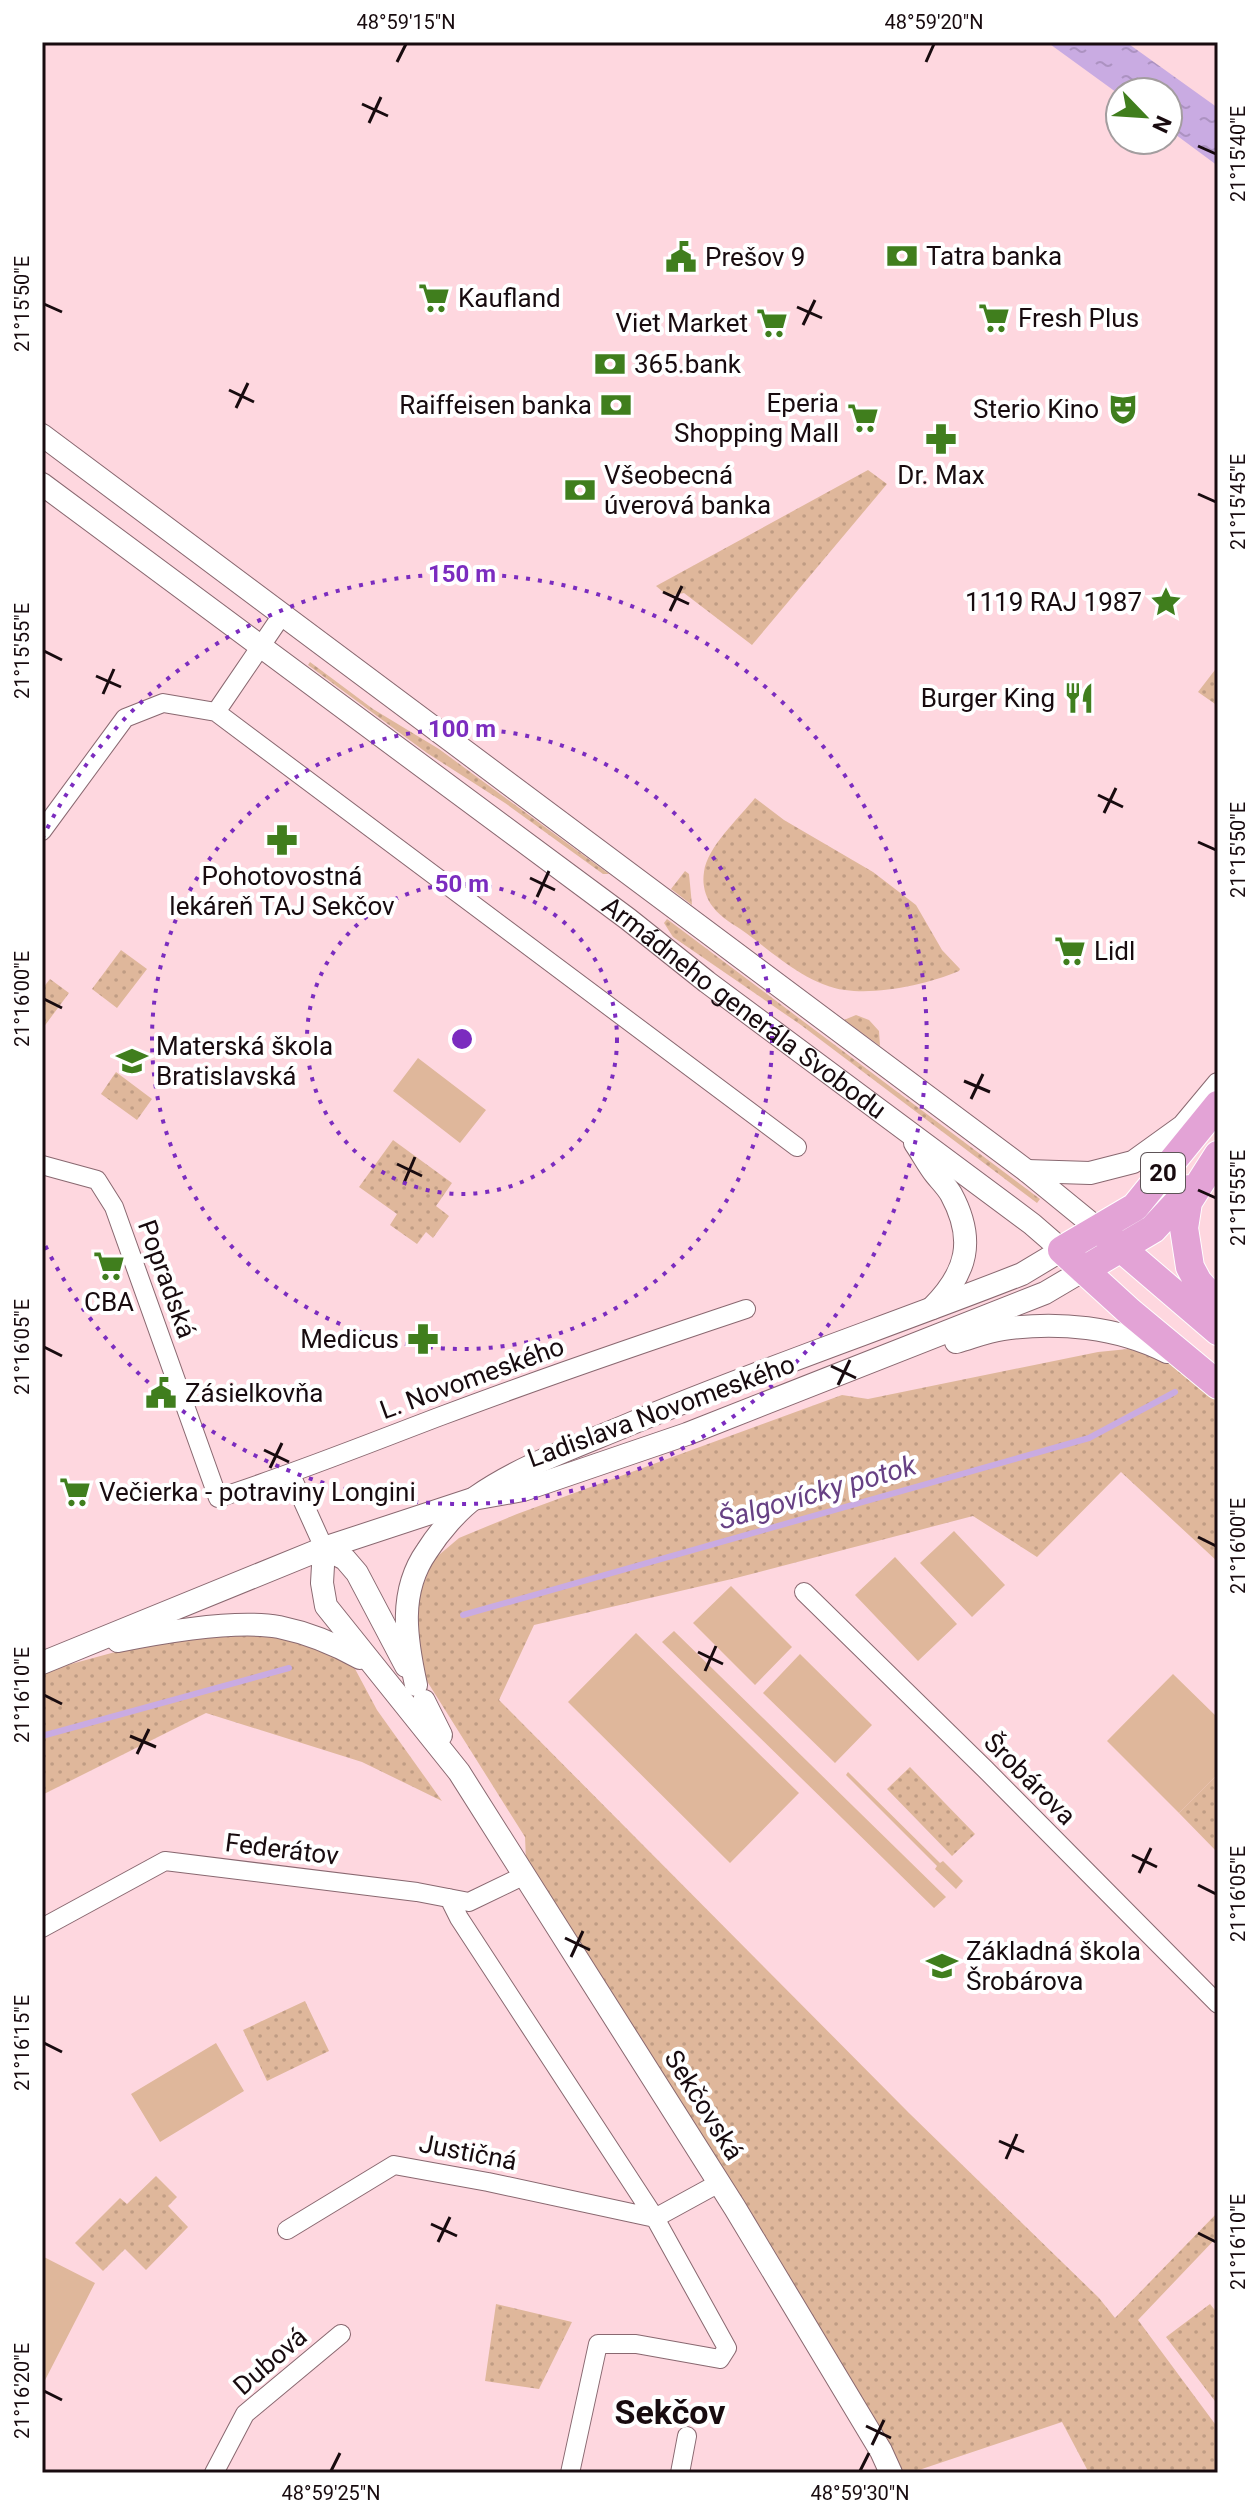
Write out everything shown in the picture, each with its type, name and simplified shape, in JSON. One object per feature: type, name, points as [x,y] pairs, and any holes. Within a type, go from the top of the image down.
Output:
[{"type":"main road","name":"20","points":[[1062,1250],[1135,1207],[1218,1105]]},
{"type":"main road","name":"20","points":[[1212,1162],[1188,1202],[1184,1228],[1190,1267],[1198,1282],[1218,1304]]},
{"type":"main road","points":[[1084,1270],[1153,1229],[1212,1162]]},
{"type":"main road","points":[[1098,1229],[1218,1331]]},
{"type":"main road","name":"Armádneho generála Svobodu","points":[[1062,1250],[1130,1312],[1208,1376]]},
{"type":"street","name":"Armádneho generála Svobodu","points":[[42,435],[1027,1171],[1098,1229]]},
{"type":"street","name":"Armádneho generála Svobodu","points":[[42,484],[591,891],[1062,1250]]},
{"type":"street","points":[[216,712],[282,615]]},
{"type":"street","points":[[42,831],[125,718],[163,703],[216,712],[797,1147]]},
{"type":"street","points":[[1027,1171],[1090,1173],[1133,1162],[1183,1126],[1218,1084]]},
{"type":"street","points":[[905,1129],[950,1192],[961,1215],[965,1240],[961,1269],[949,1290],[928,1311]]},
{"type":"street","name":"Popradská","points":[[42,1165],[97,1180],[114,1207],[218,1498]]},
{"type":"street","name":"Ladislava Novomeského","points":[[473,1499],[518,1471],[675,1405],[1022,1274],[1062,1250]]},
{"type":"street","name":"Ladislava Novomeského","points":[[48,1660],[324,1548],[473,1499],[523,1490],[687,1434],[1045,1293],[1084,1270]]},
{"type":"street","name":"L. Novomeského","points":[[218,1498],[291,1475],[602,1357],[746,1309]]},
{"type":"street","points":[[839,1375],[1001,1329],[1052,1324],[1146,1341],[1208,1376]]},
{"type":"street","points":[[291,1475],[324,1548]]},
{"type":"street","name":"Sekčovská","points":[[420,1693],[409,1655],[406,1625],[412,1578],[426,1551],[473,1499]]},
{"type":"street","name":"Sekčovská","points":[[459,1772],[357,1573],[345,1559],[324,1548],[322,1583],[326,1606],[459,1772],[719,2183],[881,2451],[891,2473]]},
{"type":"street","name":"Šrobárova","points":[[804,1592],[1218,2004]]},
{"type":"street","points":[[48,1660],[121,1640],[215,1626],[261,1626],[277,1627],[334,1644],[373,1665]]},
{"type":"street","name":"Federátov","points":[[42,1928],[165,1861],[417,1892],[469,1902],[525,1875]]},
{"type":"street","points":[[449,1898],[459,1918],[655,2218],[727,2348],[720,2359],[636,2344],[598,2344],[570,2473]]},
{"type":"street","name":"Justičná","points":[[287,2230],[394,2165],[655,2218]]},
{"type":"street","points":[[655,2218],[719,2183]]},
{"type":"street","name":"Dubová","points":[[214,2473],[245,2414],[341,2334]]},
{"type":"street","points":[[680,2473],[687,2436]]},
{"type":"shaded area","points":[[868,470],[887,484],[752,645],[684,593],[668,596],[656,586]]},
{"type":"shaded area","points":[[310,662],[373,709],[439,749],[609,874],[603,874],[505,803],[427,753],[308,665]]},
{"type":"shaded area","points":[[1218,666],[1218,706],[1198,692]]},
{"type":"shaded area","points":[[755,798],[784,820],[873,872],[916,905],[942,950],[959,971],[888,990],[858,991],[831,987],[805,976],[720,915],[710,903],[705,890],[703,877],[706,862],[725,833]]},
{"type":"shaded area","points":[[685,871],[689,874],[692,905],[671,889]]},
{"type":"shaded area","points":[[667,919],[1040,1199],[1037,1203],[801,1025],[673,937],[664,923]]},
{"type":"shaded area","points":[[121,950],[147,969],[117,1008],[92,989]]},
{"type":"shaded area","points":[[50,979],[69,993],[43,1028],[42,989]]},
{"type":"shaded area","points":[[856,1015],[869,1020],[879,1031],[880,1046],[844,1020]]},
{"type":"shaded area","points":[[418,1058],[486,1110],[460,1143],[393,1091]]},
{"type":"shaded area","points":[[116,1072],[152,1099],[137,1120],[101,1094]]},
{"type":"shaded area","points":[[393,1140],[452,1183],[436,1206],[449,1216],[433,1238],[426,1232],[417,1244],[390,1225],[397,1214],[359,1187]]},
{"type":"shaded area","points":[[1128,1349],[1163,1358],[1218,1387],[1218,1562],[1121,1472],[1037,1557],[973,1516],[736,1578],[534,1625],[499,1700],[909,2113],[1099,2298],[1115,2318],[1218,2212],[1218,2236],[1138,2320],[1218,2428],[1218,2473],[1089,2473],[1062,2422],[910,2473],[894,2473],[527,1882],[525,1837],[425,1678],[419,1662],[415,1605],[433,1560],[459,1538],[842,1395],[868,1399],[1098,1352]]},
{"type":"shaded area","points":[[954,1531],[1005,1585],[972,1617],[920,1563]]},
{"type":"shaded area","points":[[895,1557],[957,1624],[918,1661],[855,1595]]},
{"type":"shaded area","points":[[731,1586],[792,1647],[755,1685],[693,1623]]},
{"type":"shaded area","points":[[256,1631],[346,1652],[377,1710],[442,1801],[362,1762],[206,1713],[42,1795],[42,1665],[49,1670],[152,1642]]},
{"type":"shaded area","points":[[674,1631],[946,1897],[934,1908],[662,1642]]},
{"type":"shaded area","points":[[636,1633],[799,1793],[730,1863],[568,1702]]},
{"type":"shaded area","points":[[800,1654],[872,1725],[835,1763],[763,1693]]},
{"type":"shaded area","points":[[1173,1674],[1218,1718],[1218,1774],[1179,1813],[1107,1741]]},
{"type":"shaded area","points":[[910,1767],[975,1834],[952,1856],[887,1789]]},
{"type":"shaded area","points":[[848,1772],[940,1863],[943,1861],[963,1881],[956,1889],[846,1775]]},
{"type":"shaded area","points":[[1218,1774],[1218,1853],[1179,1813]]},
{"type":"shaded area","points":[[305,2001],[329,2051],[267,2081],[243,2030]]},
{"type":"shaded area","points":[[216,2043],[244,2091],[160,2142],[131,2094]]},
{"type":"shaded area","points":[[156,2176],[177,2197],[168,2206],[188,2227],[146,2270],[125,2249],[103,2271],[75,2243],[120,2198],[127,2204]]},
{"type":"shaded area","points":[[42,2256],[95,2283],[42,2386]]},
{"type":"shaded area","points":[[496,2304],[572,2322],[539,2389],[485,2381]]},
{"type":"shaded area","points":[[1210,2304],[1218,2314],[1218,2405],[1166,2337]]},
{"type":"water","points":[[1047,42],[1126,42],[1173,76],[1104,76],[1104,83]]},
{"type":"water","points":[[1184,84],[1218,108],[1218,166],[1184,141]]},
{"type":"waterway","name":"Šalgovícky potok","points":[[463,1615],[1089,1438],[1175,1392]]},
{"type":"waterway","name":"Šalgovícky potok","points":[[42,1736],[289,1668]]},
{"type":"place","name":"Tatra banka","points":[[902,256]]},
{"type":"place","name":"Prešov 9","points":[[681,257]]},
{"type":"place","name":"Kaufland","points":[[434,298]]},
{"type":"place","name":"Fresh Plus","points":[[994,318]]},
{"type":"place","name":"Viet Market","points":[[772,323]]},
{"type":"place","name":"365.bank","points":[[610,364]]},
{"type":"place","name":"Raiffeisen banka","points":[[616,405]]},
{"type":"place","name":"Sterio Kino","points":[[1123,409]]},
{"type":"place","name":"Eperia Shopping Mall","points":[[863,418]]},
{"type":"place","name":"Dr. Max","points":[[941,439]]},
{"type":"place","name":"Všeobecná úverová banka","points":[[580,490]]},
{"type":"place","name":"1119 RAJ 1987","points":[[1166,602]]},
{"type":"place","name":"Burger King","points":[[1079,698]]},
{"type":"place","name":"Pohotovostná lekáreň TAJ Sekčov","points":[[282,840]]},
{"type":"place","name":"Lidl","points":[[1070,951]]},
{"type":"place","name":"Materská škola Bratislavská","points":[[132,1061]]},
{"type":"place","name":"CBA","points":[[109,1266]]},
{"type":"place","name":"Medicus","points":[[423,1339]]},
{"type":"place","name":"Zásielkovňa","points":[[161,1393]]},
{"type":"place","name":"Večierka - potraviny Longini","points":[[75,1492]]},
{"type":"place","name":"Základná škola Šrobárova","points":[[942,1966]]},
{"type":"district","name":"Sekčov","points":[[670,2412]]}]
